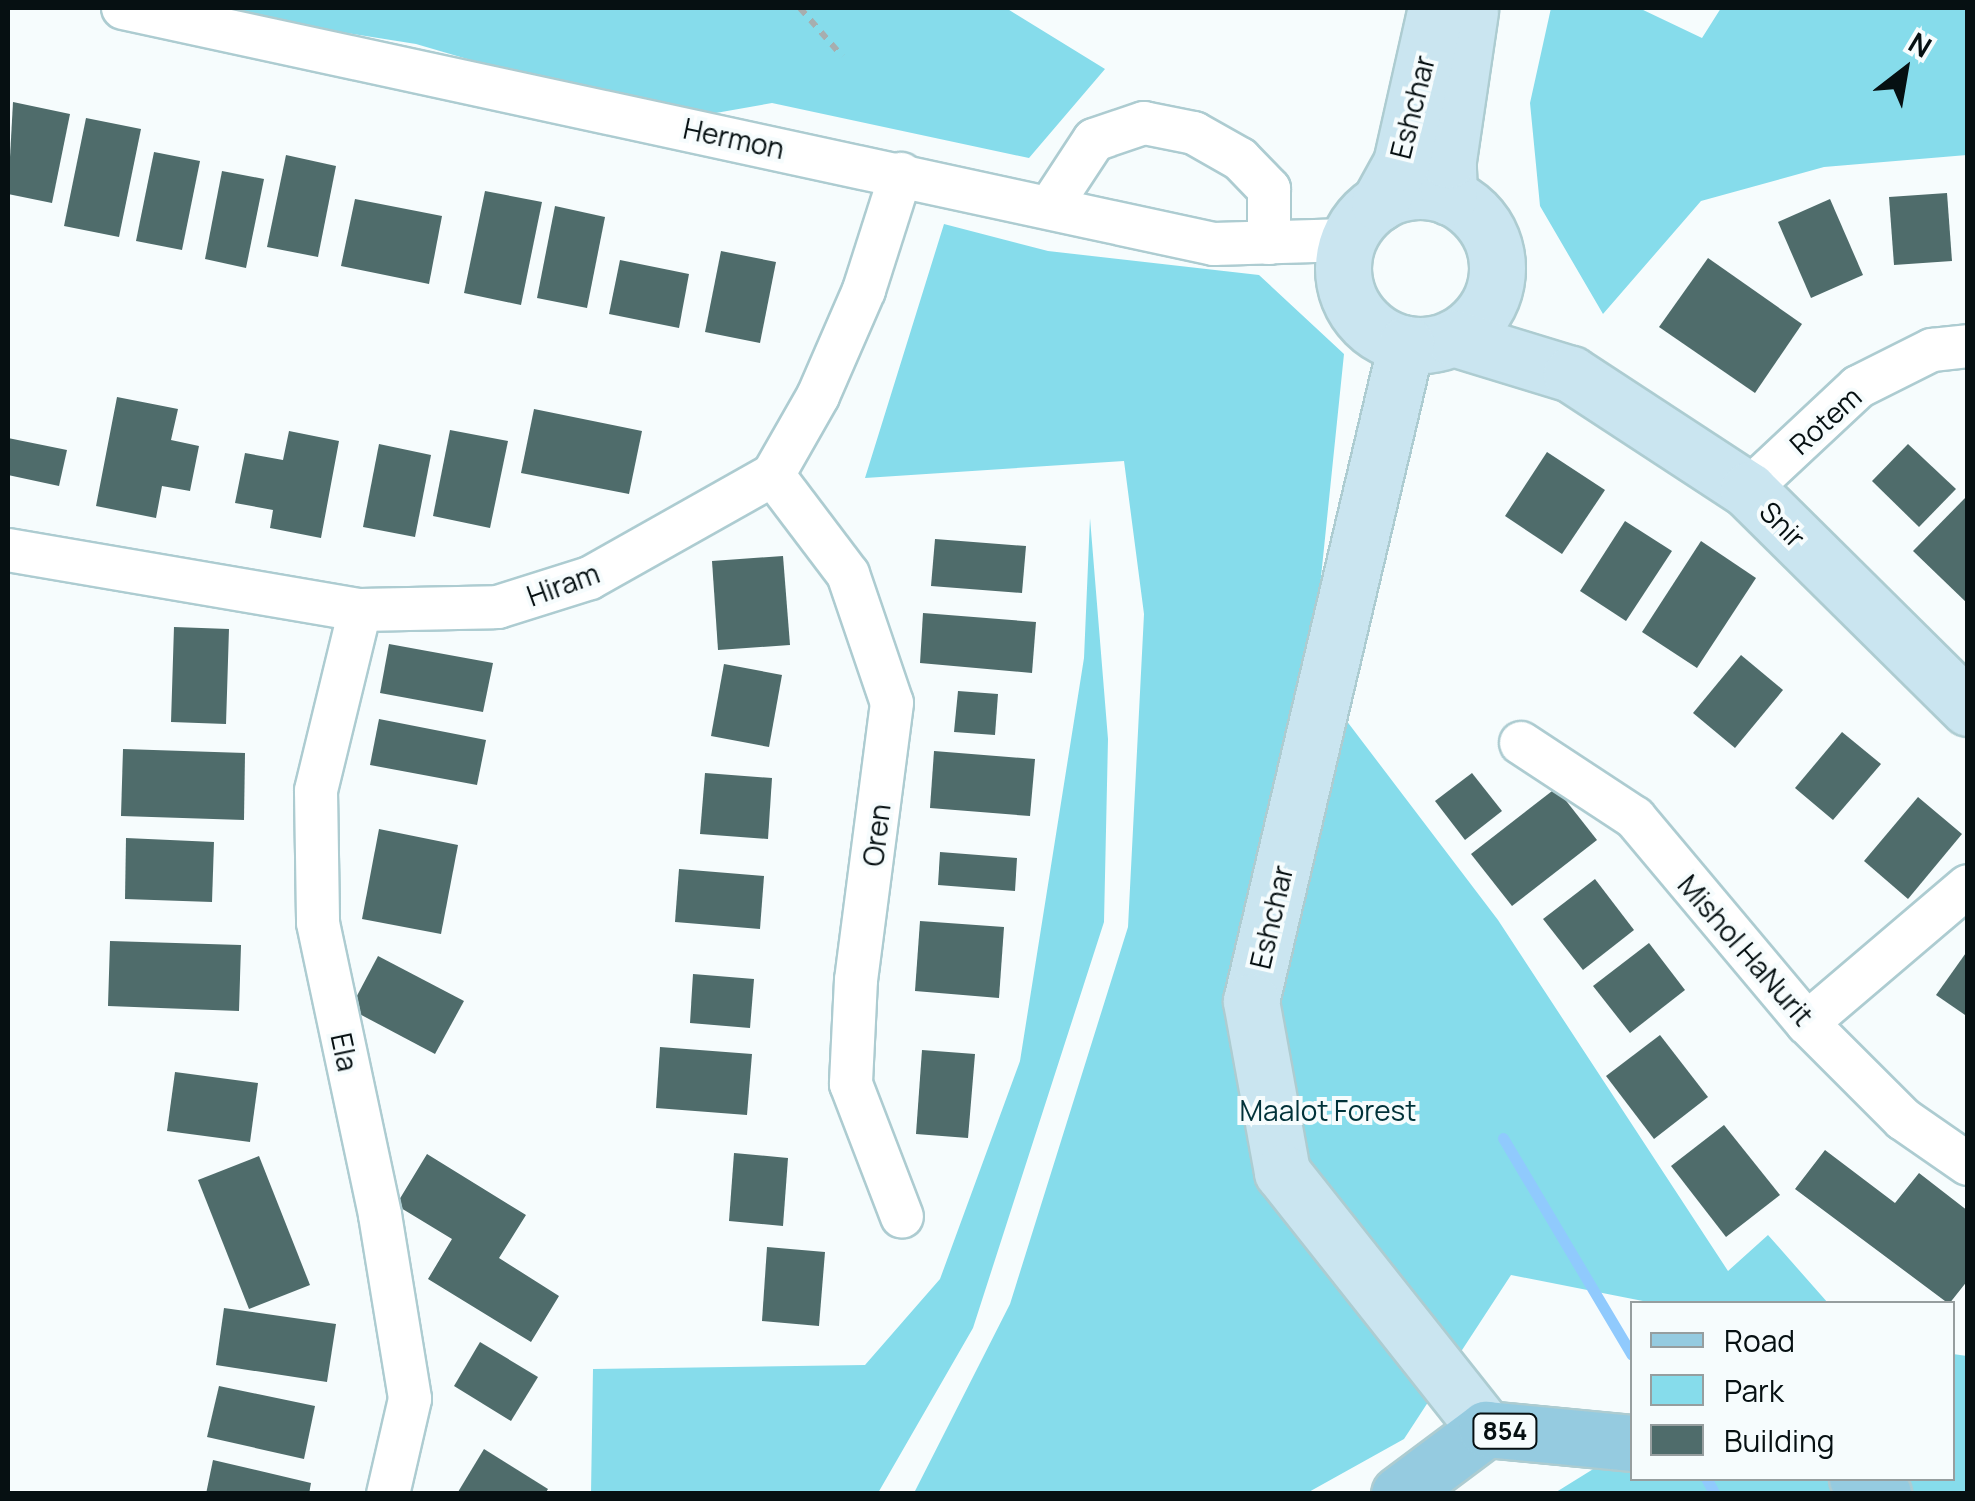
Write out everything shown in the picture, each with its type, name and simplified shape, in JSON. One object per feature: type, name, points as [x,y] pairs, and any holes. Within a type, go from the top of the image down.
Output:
[{"type":"main road","name":"Eshchar","points":[[1363,222],[1401,163],[1436,8]]},
{"type":"main road","name":"Eshchar","points":[[1449,197],[1448,160],[1471,8]]},
{"type":"main road","points":[[1425,191],[1449,197],[1486,227],[1498,272],[1478,320],[1430,341],[1384,337],[1353,306],[1344,285],[1363,222],[1425,191]]},
{"type":"main road","name":"Snir","points":[[1498,272],[1571,374]]},
{"type":"main road","name":"Eshchar","points":[[1430,341],[1251,1001],[1282,1172],[1486,1429]]},
{"type":"main road","name":"Snir","points":[[1430,341],[1571,374],[1748,490],[1968,708]]},
{"type":"main road","name":"854","points":[[1399,1494],[1486,1429],[1630,1444]]},
{"type":"street","name":"Hermon","points":[[123,8],[1214,244],[1270,243],[1363,222]]},
{"type":"street","points":[[1050,207],[1094,140],[1144,124],[1194,133],[1240,159],[1269,189],[1270,243]]},
{"type":"street","points":[[773,475],[864,290],[902,174]]},
{"type":"street","name":"Rotem","points":[[1748,490],[1858,387],[1932,350],[1968,346]]},
{"type":"street","name":"Hiram","points":[[8,550],[360,610],[498,607],[590,578],[773,475]]},
{"type":"street","name":"Oren","points":[[773,475],[848,574],[892,702],[856,980],[851,1084],[902,1217]]},
{"type":"street","name":"Ela","points":[[360,610],[316,791],[318,924],[380,1215],[410,1399],[388,1494]]},
{"type":"street","name":"Mishol HaNurit","points":[[1521,743],[1636,818],[1807,1023],[1903,1119],[1968,1164]]},
{"type":"street","points":[[1807,1023],[1968,886]]},
{"type":"path","points":[[800,8],[842,56]]},
{"type":"green space","points":[[190,8],[1006,8],[1105,69],[1029,158],[772,103],[676,120],[416,44]]},
{"type":"green space","points":[[1551,8],[1639,8],[1702,38],[1721,8],[1967,8],[1967,155],[1824,167],[1701,201],[1603,314],[1540,206],[1530,103]]},
{"type":"green space","name":"Maalot Forest","points":[[944,224],[1048,251],[1259,275],[1344,354],[1311,674],[1498,920],[1728,1271],[1768,1235],[1826,1301],[1643,1301],[1511,1275],[1404,1439],[1307,1493],[914,1493],[1010,1304],[1128,927],[1144,614],[1124,461],[865,478]]},
{"type":"green space","points":[[1090,518],[1108,739],[1104,922],[973,1328],[878,1493],[591,1493],[593,1369],[865,1365],[940,1279],[1020,1061],[1084,658]]},
{"type":"green space","points":[[1955,1354],[1967,1356],[1967,1493],[1553,1494],[1630,1446],[1630,1481],[1955,1481]]},
{"type":"building","points":[[13,102],[70,114],[52,203],[8,194]]},
{"type":"building","points":[[86,118],[141,129],[119,237],[64,226]]},
{"type":"building","points":[[154,152],[200,161],[182,250],[136,241]]},
{"type":"building","points":[[286,155],[336,166],[318,257],[267,247]]},
{"type":"building","points":[[222,171],[264,179],[246,268],[205,259]]},
{"type":"building","points":[[485,191],[542,202],[521,305],[464,293]]},
{"type":"building","points":[[1947,193],[1952,261],[1894,265],[1889,197]]},
{"type":"building","points":[[355,199],[442,216],[429,284],[341,266]]},
{"type":"building","points":[[1830,199],[1863,275],[1811,298],[1778,222]]},
{"type":"building","points":[[555,206],[605,217],[587,308],[537,298]]},
{"type":"building","points":[[721,251],[776,262],[760,343],[705,332]]},
{"type":"building","points":[[1708,258],[1802,324],[1755,393],[1659,327]]},
{"type":"building","points":[[620,260],[689,274],[679,328],[609,314]]},
{"type":"building","points":[[117,397],[178,409],[171,440],[199,446],[190,491],[162,486],[156,518],[96,506]]},
{"type":"building","points":[[534,409],[642,431],[629,494],[521,473]]},
{"type":"building","points":[[450,430],[508,441],[490,528],[433,516]]},
{"type":"building","points":[[289,431],[339,441],[321,538],[270,528],[273,510],[235,503],[245,453],[283,460]]},
{"type":"building","points":[[8,438],[67,450],[59,486],[8,475]]},
{"type":"building","points":[[379,444],[431,455],[415,537],[363,527]]},
{"type":"building","points":[[1908,444],[1956,489],[1919,527],[1872,481]]},
{"type":"building","points":[[1547,452],[1605,490],[1562,554],[1505,516]]},
{"type":"building","points":[[1968,495],[1968,604],[1913,551]]},
{"type":"building","points":[[1625,521],[1672,551],[1626,621],[1580,591]]},
{"type":"building","points":[[935,539],[1026,546],[1022,593],[931,586]]},
{"type":"building","points":[[1701,541],[1756,578],[1697,668],[1642,632]]},
{"type":"building","points":[[783,556],[790,645],[718,650],[712,561]]},
{"type":"building","points":[[923,613],[1036,622],[1032,673],[920,663]]},
{"type":"building","points":[[174,627],[229,629],[226,724],[171,722]]},
{"type":"building","points":[[389,644],[493,663],[483,712],[380,693]]},
{"type":"building","points":[[1741,655],[1783,690],[1735,748],[1693,713]]},
{"type":"building","points":[[724,664],[782,675],[769,747],[711,736]]},
{"type":"building","points":[[958,691],[998,694],[995,735],[954,732]]},
{"type":"building","points":[[379,719],[486,740],[477,785],[370,765]]},
{"type":"building","points":[[1842,732],[1881,764],[1833,820],[1795,788]]},
{"type":"building","points":[[123,749],[245,753],[244,820],[121,816]]},
{"type":"building","points":[[934,751],[1035,759],[1030,816],[930,808]]},
{"type":"building","points":[[705,773],[772,778],[768,839],[700,834]]},
{"type":"building","points":[[1472,773],[1502,811],[1465,840],[1435,801]]},
{"type":"building","points":[[1556,788],[1597,840],[1512,906],[1471,854]]},
{"type":"building","points":[[1918,797],[1962,834],[1908,899],[1864,861]]},
{"type":"building","points":[[379,829],[458,845],[441,934],[362,919]]},
{"type":"building","points":[[126,838],[214,842],[212,902],[125,899]]},
{"type":"building","points":[[940,852],[1017,858],[1015,891],[938,885]]},
{"type":"building","points":[[679,869],[764,876],[760,929],[675,922]]},
{"type":"building","points":[[1595,879],[1634,930],[1583,970],[1543,919]]},
{"type":"building","points":[[920,921],[1004,927],[999,998],[915,991]]},
{"type":"building","points":[[110,941],[241,945],[239,1011],[108,1006]]},
{"type":"building","points":[[1649,943],[1685,990],[1630,1033],[1593,986]]},
{"type":"building","points":[[1968,950],[1968,1017],[1936,995]]},
{"type":"building","points":[[378,956],[464,1001],[435,1054],[350,1009]]},
{"type":"building","points":[[693,974],[754,979],[750,1028],[690,1023]]},
{"type":"building","points":[[1660,1035],[1708,1097],[1654,1139],[1606,1076]]},
{"type":"building","points":[[660,1047],[752,1054],[747,1115],[656,1108]]},
{"type":"building","points":[[922,1050],[975,1054],[968,1138],[916,1134]]},
{"type":"building","points":[[175,1072],[258,1083],[250,1142],[167,1131]]},
{"type":"building","points":[[1724,1125],[1780,1195],[1726,1237],[1671,1166]]},
{"type":"building","points":[[1825,1150],[1895,1203],[1919,1173],[1968,1211],[1968,1280],[1951,1301],[1945,1301],[1795,1189]]},
{"type":"building","points":[[734,1153],[788,1158],[783,1226],[729,1221]]},
{"type":"building","points":[[427,1154],[526,1215],[499,1258],[559,1296],[531,1342],[428,1279],[452,1239],[396,1205]]},
{"type":"building","points":[[259,1156],[310,1285],[249,1309],[198,1180]]},
{"type":"building","points":[[767,1247],[825,1252],[819,1326],[762,1321]]},
{"type":"building","points":[[224,1308],[336,1324],[327,1382],[216,1365]]},
{"type":"building","points":[[480,1342],[538,1377],[511,1421],[454,1386]]},
{"type":"building","points":[[219,1386],[315,1406],[304,1459],[207,1437]]},
{"type":"building","points":[[484,1449],[548,1489],[545,1494],[458,1492]]},
{"type":"building","points":[[213,1460],[311,1483],[309,1494],[206,1494]]},
{"type":"waterway","points":[[1503,1138],[1630,1352]]},
{"type":"waterway","points":[[1708,1481],[1715,1494]]}]
